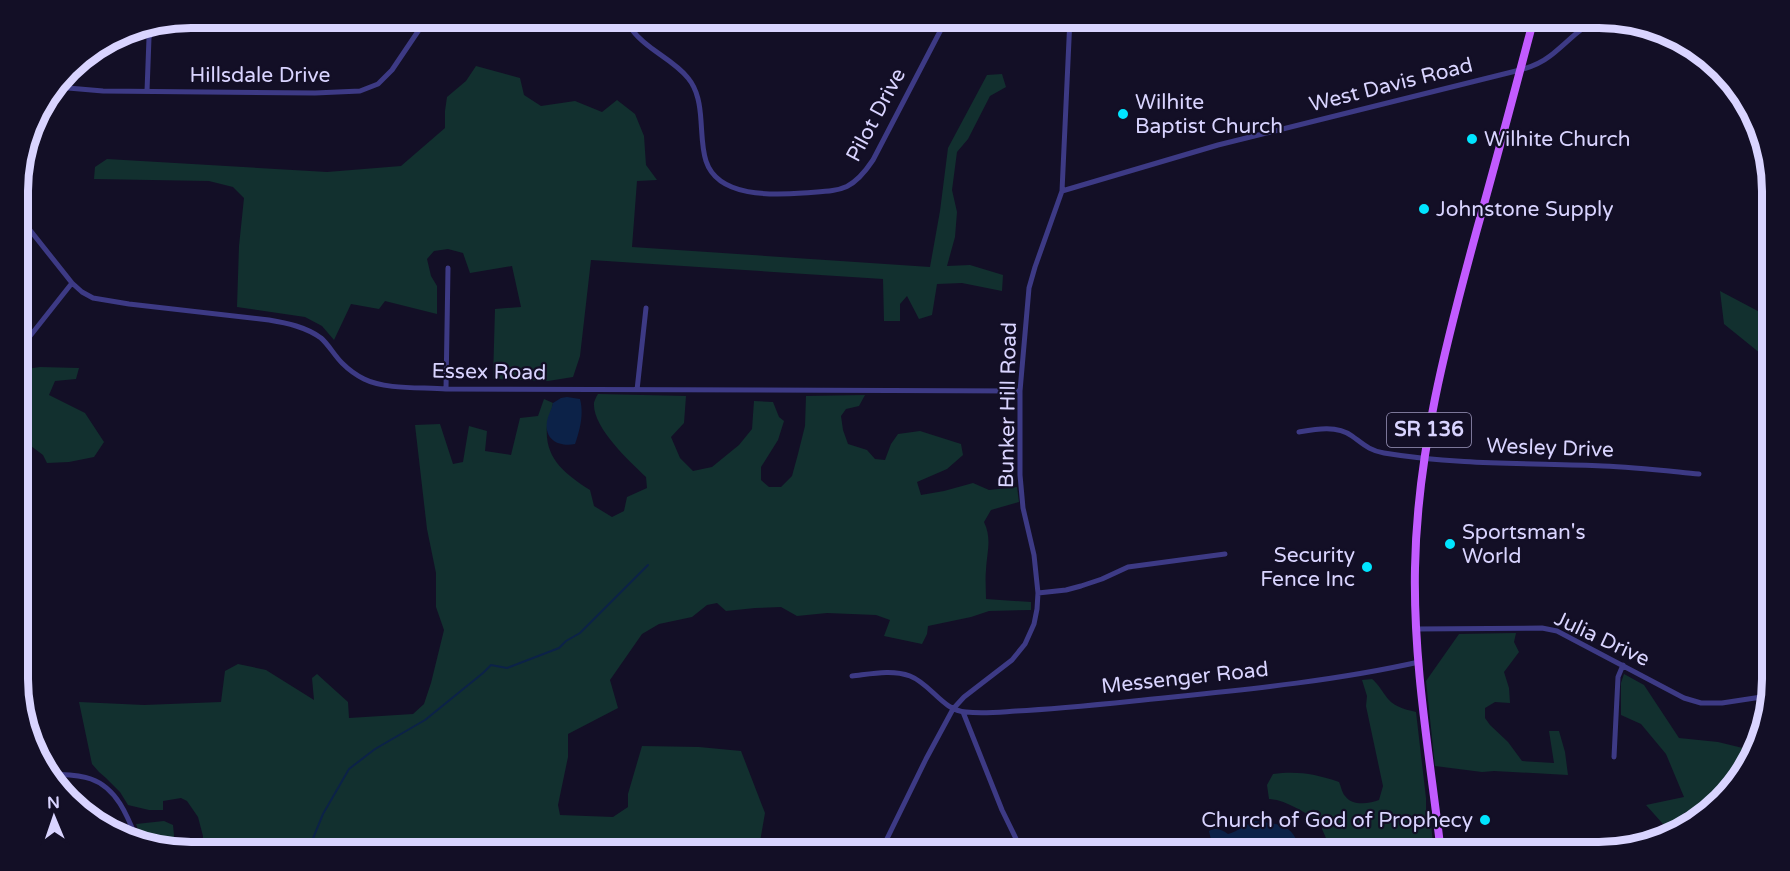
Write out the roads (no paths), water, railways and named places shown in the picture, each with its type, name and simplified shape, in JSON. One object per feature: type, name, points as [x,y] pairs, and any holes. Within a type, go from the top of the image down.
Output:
[{"type":"main road","name":"SR 136","points":[[1440,842],[1416,628],[1415,567],[1418,509],[1424,458],[1451,328],[1531,28]]},
{"type":"street","name":"Hillsdale Drive","points":[[66,87],[103,91],[315,93],[360,91],[378,84],[392,70],[421,28]]},
{"type":"street","name":"Pilot Drive","points":[[631,28],[689,78],[696,91],[700,108],[706,162],[718,178],[727,186],[738,190],[798,193],[839,190],[862,177],[942,28]]},
{"type":"street","name":"Bunker Hill Road","points":[[885,842],[953,709],[964,697],[1012,660],[1025,644],[1034,624],[1038,593],[1034,555],[1023,508],[1020,475],[1020,391],[1029,288],[1062,191],[1070,28]]},
{"type":"street","name":"West Davis Road","points":[[1062,191],[1218,145],[1520,70],[1538,64],[1549,57],[1582,28]]},
{"type":"street","points":[[147,91],[151,34]]},
{"type":"street","name":"Essex Road","points":[[29,229],[72,283],[93,298],[289,323],[306,329],[322,339],[352,372],[366,380],[380,384],[446,389],[1020,391]]},
{"type":"street","points":[[446,389],[448,268]]},
{"type":"street","points":[[29,338],[72,283]]},
{"type":"street","points":[[637,390],[646,308]]},
{"type":"street","name":"Wesley Drive","points":[[1299,432],[1319,428],[1335,429],[1351,434],[1361,444],[1381,453],[1424,458],[1606,466],[1700,474]]},
{"type":"street","points":[[1038,593],[1081,586],[1128,567],[1225,554]]},
{"type":"street","name":"Julia Drive","points":[[1416,628],[1542,628],[1557,631],[1684,698],[1701,703],[1722,703],[1760,697]]},
{"type":"street","name":"Messenger Road","points":[[953,709],[963,712],[1060,708],[1213,693],[1371,672],[1419,662]]},
{"type":"street","points":[[1614,757],[1618,677],[1623,666]]},
{"type":"street","points":[[852,676],[902,673],[912,676],[953,709]]},
{"type":"street","points":[[963,712],[1002,810],[1018,842]]},
{"type":"street","points":[[60,775],[78,776],[102,784],[121,806],[133,832]]},
{"type":"water","points":[[567,397],[580,399],[582,410],[575,444],[569,445],[554,441],[547,428],[553,403]]},
{"type":"water","points":[[1256,821],[1284,827],[1296,839],[1292,842],[1212,842],[1209,831],[1214,829],[1228,834]]},
{"type":"waterway","points":[[312,842],[323,814],[349,769],[375,749],[425,720],[491,665],[507,668],[559,648],[580,633],[648,565]]},
{"type":"place","name":"Wilhite Baptist Church","points":[[1123,114]]},
{"type":"place","name":"Wilhite Church","points":[[1472,139]]},
{"type":"place","name":"Johnstone Supply","points":[[1424,209]]},
{"type":"place","name":"Sportsman's World","points":[[1450,544]]},
{"type":"place","name":"Security Fence Inc","points":[[1367,567]]},
{"type":"place","name":"Church of God of Prophecy","points":[[1485,820]]}]
